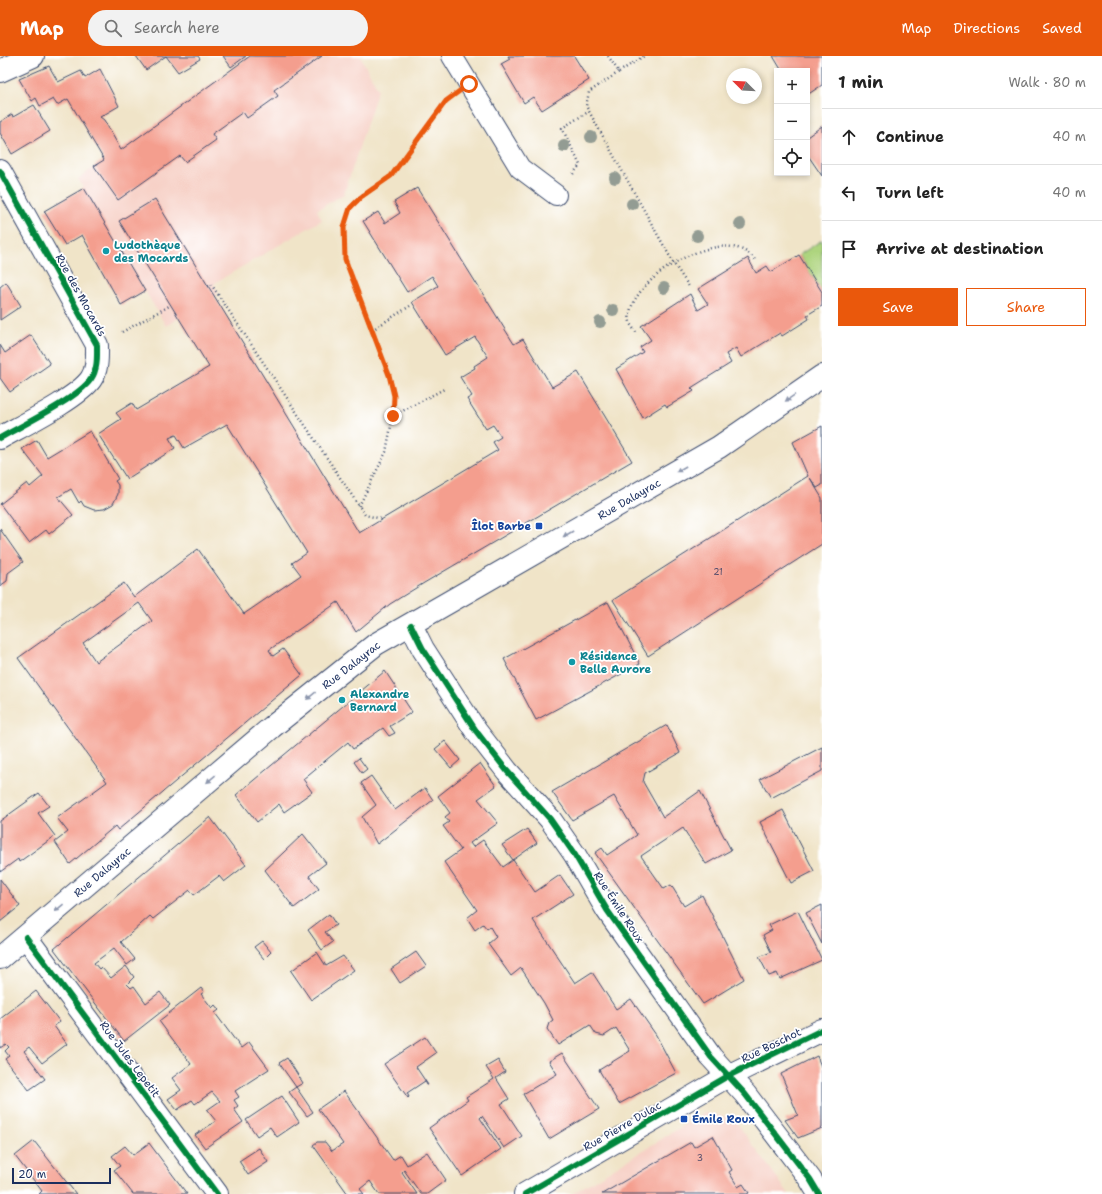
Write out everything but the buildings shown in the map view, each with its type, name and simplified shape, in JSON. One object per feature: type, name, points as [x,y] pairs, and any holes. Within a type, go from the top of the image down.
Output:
[{"type":"street","points":[[0,72],[33,56]]},
{"type":"street","name":"Rue des Mocards","points":[[0,171],[97,345],[97,363],[92,378],[79,392],[0,438]]},
{"type":"street","name":"Rue Dalayrac","points":[[0,958],[272,727],[376,644],[719,447],[822,376]]},
{"type":"street","name":"Rue Émile Roux","points":[[411,625],[422,649],[476,731],[507,770],[550,819],[575,855],[606,910],[711,1057],[745,1094],[810,1179],[819,1194]]},
{"type":"street","name":"Rue Jules Lepetit","points":[[26,937],[217,1194]]},
{"type":"street","name":"Rue Boschot","points":[[728,1076],[822,1030]]},
{"type":"street","name":"Rue Pierre Dulac","points":[[525,1194],[728,1076]]},
{"type":"lane","points":[[452,56],[520,168],[556,195]]},
{"type":"path","points":[[608,56],[619,72]]},
{"type":"path","points":[[644,56],[588,92],[586,106],[674,264],[690,288]]},
{"type":"path","points":[[359,506],[386,452],[393,416],[394,396],[389,375],[345,259],[344,227],[350,208],[361,197],[391,176],[446,101],[469,84]]},
{"type":"path","points":[[556,195],[580,165],[562,128],[588,112]]},
{"type":"path","points":[[636,332],[630,322],[631,312],[636,299],[657,275],[674,264],[694,253],[726,247],[737,247],[745,251],[755,260]]},
{"type":"path","points":[[208,286],[211,284],[365,515],[382,519]]},
{"type":"path","points":[[97,345],[171,305]]},
{"type":"path","points":[[372,330],[410,306]]},
{"type":"path","points":[[393,416],[444,389]]},
{"type":"shaded area","points":[[251,56],[360,56],[378,89],[344,194],[317,210],[322,220],[216,282],[214,285],[218,293],[166,326],[78,179]]},
{"type":"shaded area","points":[[704,1113],[733,1118],[789,1194],[572,1194]]},
{"type":"green space","points":[[822,240],[822,292],[799,255]]},
{"type":"cycle path","points":[[0,171],[97,345],[97,362],[95,371],[91,379],[84,386],[63,403],[0,438]]},
{"type":"cycle path","points":[[411,625],[423,649],[476,731],[507,771],[550,819],[575,855],[607,910],[711,1057],[745,1094],[810,1179],[819,1194]]},
{"type":"cycle path","points":[[26,937],[217,1194]]},
{"type":"cycle path","points":[[525,1194],[728,1076],[822,1030]]},
{"type":"place","name":"Ludothèque des Mocards","points":[[106,251]]},
{"type":"place","name":"Îlot Barbe","points":[[539,526]]},
{"type":"place","name":"Résidence Belle Aurore","points":[[572,662]]},
{"type":"place","name":"Alexandre Bernard","points":[[342,700]]},
{"type":"place","name":"Émile Roux","points":[[684,1119]]},
{"type":"route","points":[[393,416],[394,396],[389,375],[345,259],[344,227],[350,208],[361,197],[391,176],[446,101],[469,84]]}]
